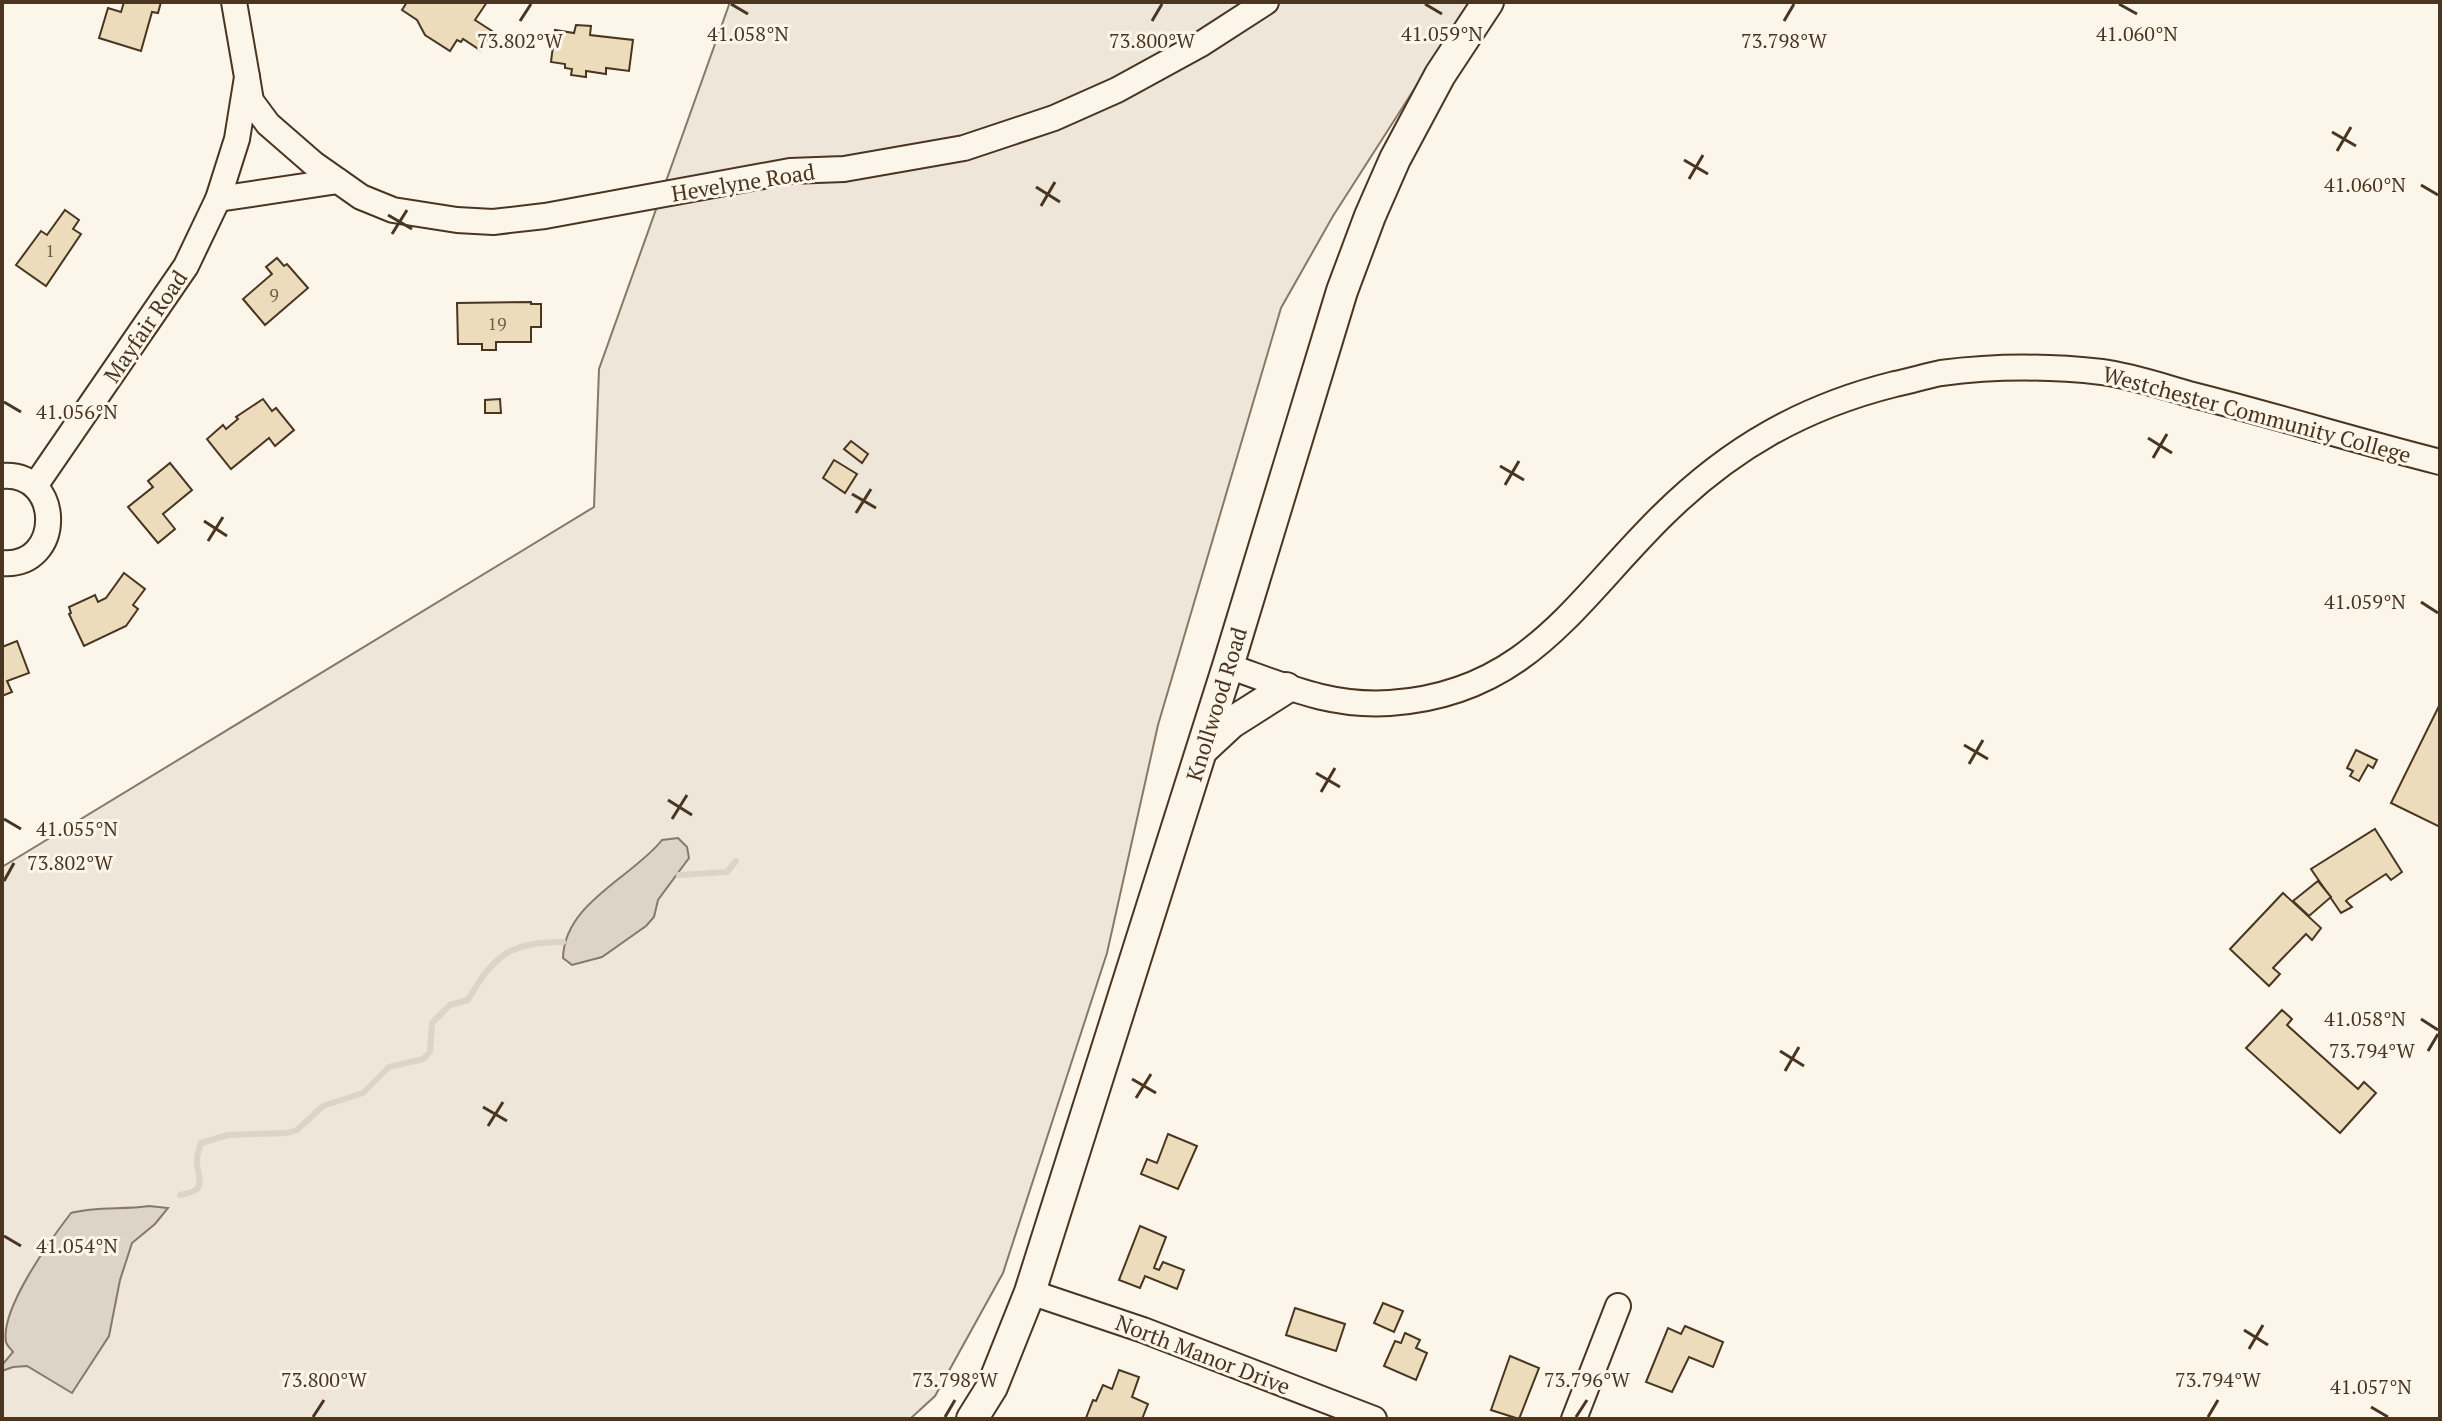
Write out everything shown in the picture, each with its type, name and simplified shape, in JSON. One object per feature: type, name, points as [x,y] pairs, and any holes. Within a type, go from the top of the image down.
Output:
[{"type":"main road","name":"Knollwood Road","points":[[972,1419],[992,1387],[1030,1292],[1228,666],[1342,291],[1395,159],[1440,75],[1488,2]]},
{"type":"main road","points":[[1201,751],[1231,723],[1286,688]]},
{"type":"street","name":"Mayfair Road","points":[[35,486],[186,266],[218,199],[237,139],[247,77],[234,2]]},
{"type":"street","name":"Hevelyne Road","points":[[247,77],[251,101],[268,124],[314,164],[361,197],[393,210],[493,222],[545,216],[790,171],[844,169],[964,148],[1054,118],[1117,90],[1201,44],[1266,2]]},
{"type":"street","points":[[218,199],[338,181]]},
{"type":"street","name":"Westchester Community College","points":[[1228,666],[1286,688],[1337,701],[1389,703],[1439,696],[1494,674],[1549,637],[1663,514],[1713,470],[1760,438],[1814,409],[1939,374],[2026,367],[2106,372],[2440,462]]},
{"type":"street","points":[[2,476],[23,479],[35,486],[49,512],[49,527],[35,552],[23,560],[2,563]]},
{"type":"street","name":"North Manor Drive","points":[[1030,1292],[1143,1330],[1374,1419]]},
{"type":"street","points":[[1574,1419],[1618,1306]]},
{"type":"shaded area","points":[[730,2],[1470,2],[1333,216],[1281,308],[1158,725],[1107,953],[1003,1273],[935,1396],[910,1419],[2,1419],[2,867],[594,507],[599,369]]},
{"type":"shaded area","points":[[678,838],[687,847],[689,858],[658,900],[654,917],[646,926],[602,957],[572,965],[563,958],[566,939],[587,906],[662,840]]},
{"type":"shaded area","points":[[149,1206],[168,1208],[155,1224],[132,1243],[120,1280],[109,1336],[72,1393],[27,1366],[2,1371],[2,1365],[13,1352],[6,1342],[11,1312],[29,1275],[71,1213]]},
{"type":"building","points":[[124,2],[161,2],[158,13],[152,12],[141,51],[99,38],[108,8],[121,12]]},
{"type":"building","points":[[407,2],[487,2],[475,20],[492,31],[480,50],[463,39],[461,42],[457,40],[450,51],[425,35],[417,20],[402,10]]},
{"type":"building","points":[[576,25],[591,26],[590,35],[633,40],[629,71],[606,68],[606,74],[586,71],[586,77],[571,75],[572,69],[565,68],[565,64],[551,62],[555,30],[574,33]]},
{"type":"building","points":[[65,210],[79,220],[73,229],[81,234],[46,286],[16,265],[41,231],[47,235]]},
{"type":"building","points":[[277,258],[284,266],[287,264],[308,288],[265,325],[243,299],[272,274],[266,267]]},
{"type":"building","points":[[457,303],[541,304],[541,327],[531,327],[531,342],[496,342],[496,350],[482,350],[482,344],[458,344]]},
{"type":"building","points":[[263,399],[272,411],[276,408],[294,430],[275,446],[269,438],[231,469],[207,439],[223,425],[226,429],[238,419],[236,417]]},
{"type":"building","points":[[500,399],[501,413],[485,413],[485,400]]},
{"type":"building","points":[[851,441],[868,454],[862,463],[844,449]]},
{"type":"building","points":[[834,460],[857,474],[845,493],[823,478]]},
{"type":"building","points":[[170,463],[192,490],[163,514],[175,529],[158,543],[128,507],[153,487],[148,481]]},
{"type":"building","points":[[124,573],[145,589],[133,605],[138,609],[126,626],[84,646],[69,614],[69,607],[95,595],[98,602],[106,598]]},
{"type":"building","points":[[17,641],[29,673],[7,681],[12,692],[2,696],[2,647]]},
{"type":"building","points":[[2440,704],[2440,827],[2391,803]]},
{"type":"building","points":[[2356,750],[2377,760],[2373,768],[2368,765],[2359,781],[2350,776],[2353,771],[2347,768]]},
{"type":"building","points":[[2375,829],[2402,872],[2391,880],[2386,874],[2348,899],[2346,901],[2352,907],[2341,913],[2311,869]]},
{"type":"building","points":[[2318,881],[2331,897],[2309,916],[2293,901]]},
{"type":"building","points":[[2283,893],[2321,928],[2312,940],[2306,934],[2273,968],[2280,974],[2269,986],[2230,949]]},
{"type":"building","points":[[2282,1010],[2292,1019],[2287,1025],[2358,1089],[2364,1082],[2376,1093],[2340,1133],[2246,1048]]},
{"type":"building","points":[[1168,1134],[1197,1146],[1178,1189],[1141,1174],[1147,1159],[1157,1163]]},
{"type":"building","points":[[1140,1226],[1166,1237],[1154,1268],[1159,1270],[1163,1262],[1184,1270],[1177,1289],[1145,1276],[1140,1288],[1119,1280]]},
{"type":"building","points":[[1383,1303],[1403,1311],[1394,1332],[1374,1323]]},
{"type":"building","points":[[1295,1308],[1345,1324],[1336,1351],[1286,1335]]},
{"type":"building","points":[[1685,1326],[1723,1342],[1713,1367],[1689,1357],[1672,1392],[1646,1382],[1668,1328],[1681,1334]]},
{"type":"building","points":[[1405,1333],[1420,1340],[1416,1348],[1427,1353],[1416,1380],[1384,1366],[1395,1341],[1401,1343]]},
{"type":"building","points":[[1510,1356],[1539,1368],[1519,1419],[1491,1410]]},
{"type":"building","points":[[1119,1370],[1139,1377],[1132,1397],[1148,1404],[1142,1419],[1086,1418],[1103,1385],[1112,1389]]},
{"type":"waterway","points":[[679,875],[727,872],[736,861]]},
{"type":"waterway","points":[[180,1195],[198,1188],[197,1160],[201,1143],[228,1135],[297,1130],[323,1106],[363,1093],[389,1067],[423,1059],[430,1052],[432,1023],[450,1005],[468,1000],[486,972],[505,954],[529,945],[563,942]]}]
